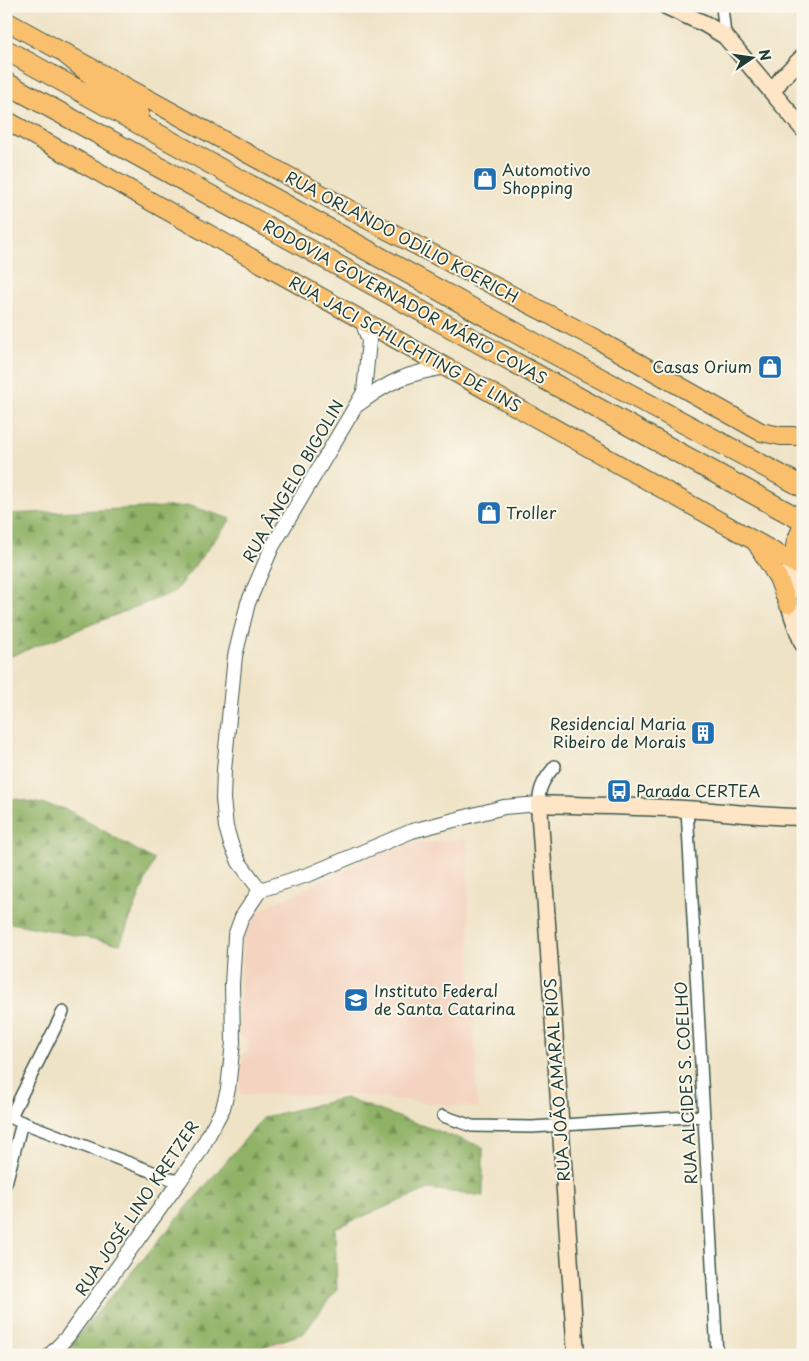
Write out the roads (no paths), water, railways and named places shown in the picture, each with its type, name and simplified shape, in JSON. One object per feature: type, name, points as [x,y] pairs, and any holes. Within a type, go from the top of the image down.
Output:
[{"type":"highway","name":"RODOVIA GOVERNADOR MÁRIO COVAS","points":[[6,50],[529,340],[803,488]]},
{"type":"highway","points":[[66,54],[179,146]]},
{"type":"highway","name":"RODOVIA GOVERNADOR MÁRIO COVAS","points":[[6,83],[799,520]]},
{"type":"main road","points":[[666,6],[705,24],[725,36],[803,129]]},
{"type":"main road","name":"RUA ORLANDO ODÍLIO KOERICH","points":[[6,21],[385,229],[598,340],[743,423],[761,432],[781,436],[803,436]]},
{"type":"main road","points":[[773,91],[782,78],[803,58]]},
{"type":"main road","name":"RUA JACI SCHLICHTING DE LINS","points":[[6,120],[756,542],[799,560]]},
{"type":"main road","points":[[781,436],[795,429],[803,420]]},
{"type":"main road","points":[[788,604],[788,576],[799,560],[796,541],[799,520]]},
{"type":"main road","points":[[756,542],[778,578],[803,644]]},
{"type":"main road","points":[[539,804],[620,805],[748,815],[803,817]]},
{"type":"main road","name":"RUA JOÃO AMARAL RIOS","points":[[539,804],[576,1355]]},
{"type":"street","points":[[722,6],[725,36]]},
{"type":"street","name":"RUA ÂNGELO BIGOLIN","points":[[260,890],[239,862],[226,827],[223,799],[224,770],[234,665],[240,632],[254,587],[272,547],[364,392],[369,341],[362,320]]},
{"type":"street","points":[[356,406],[382,387],[405,376],[446,367]]},
{"type":"street","points":[[260,890],[310,874],[412,831],[504,807],[539,804],[538,795],[543,782],[555,766]]},
{"type":"street","name":"RUA ALCIDES S. COELHO","points":[[687,809],[717,1355]]},
{"type":"street","name":"RUA JOSÉ LINO KRETZER","points":[[50,1355],[79,1322],[179,1182],[200,1151],[217,1120],[226,1098],[233,1042],[232,984],[235,936],[242,917],[260,890]]},
{"type":"street","points":[[63,1012],[8,1117],[179,1182]]},
{"type":"street","points":[[443,1116],[472,1126],[532,1127],[704,1116]]},
{"type":"street","points":[[6,1183],[22,1123]]},
{"type":"place","name":"Automotivo Shopping","points":[[485,179]]},
{"type":"place","name":"Casas Orium","points":[[770,367]]},
{"type":"place","name":"Troller","points":[[489,513]]},
{"type":"place","name":"Residencial Maria Ribeiro de Morais","points":[[703,733]]},
{"type":"place","name":"Parada CERTEA","points":[[619,791]]},
{"type":"place","name":"Instituto Federal de Santa Catarina","points":[[356,1000]]}]
